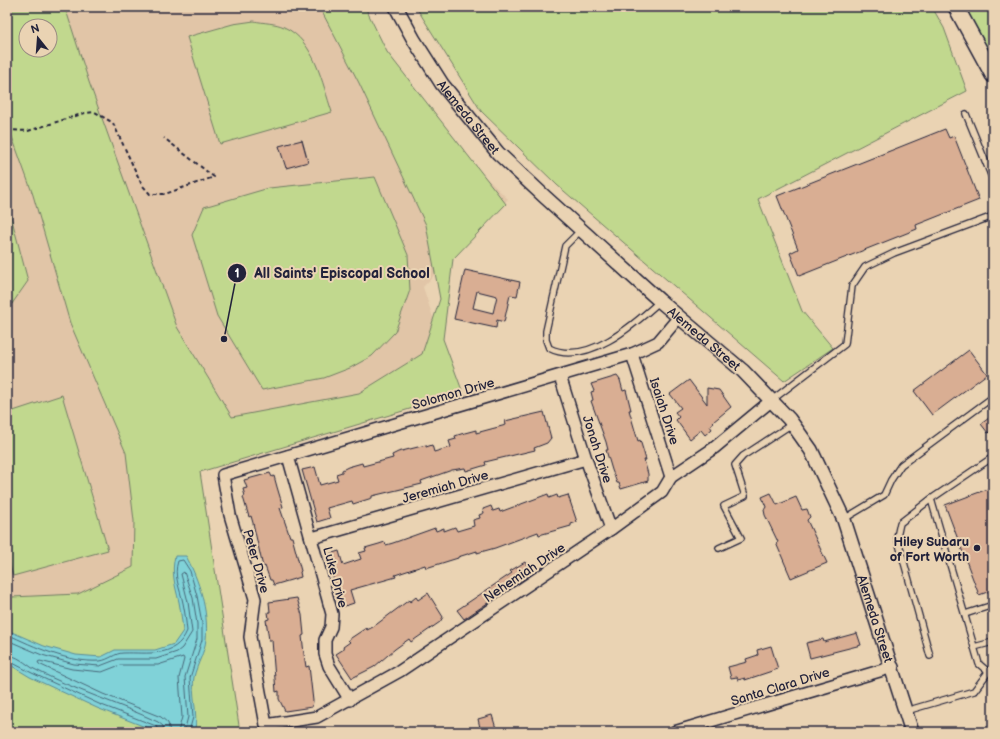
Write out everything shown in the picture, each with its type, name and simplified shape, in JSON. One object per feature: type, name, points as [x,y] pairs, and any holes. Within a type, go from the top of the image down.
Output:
[{"type":"main road","points":[[956,7],[993,75]]},
{"type":"street","name":"Alemeda Street","points":[[396,7],[414,40],[442,84],[498,153],[660,301],[722,351],[772,400],[811,450],[844,519],[912,732]]},
{"type":"street","name":"Solomon Drive","points":[[223,475],[632,354],[658,342],[679,317]]},
{"type":"street","name":"Isaiah Drive","points":[[632,354],[671,477]]},
{"type":"street","name":"Jonah Drive","points":[[560,376],[586,458],[611,529]]},
{"type":"street","name":"Nehemiah Drive","points":[[266,725],[317,717],[400,671],[611,529],[662,492],[671,477],[714,448],[772,400]]},
{"type":"street","name":"Luke Drive","points":[[288,456],[332,614],[331,627],[325,640],[325,654],[329,666],[350,700]]},
{"type":"street","name":"Jeremiah Drive","points":[[312,538],[586,458]]},
{"type":"street","name":"Peter Drive","points":[[223,475],[230,515],[255,599],[250,637],[266,725]]},
{"type":"street","name":"Santa Clara Drive","points":[[674,732],[892,667]]},
{"type":"lane","points":[[966,114],[993,180]]},
{"type":"lane","points":[[772,400],[845,344],[852,286],[865,268],[894,253],[993,216]]},
{"type":"lane","points":[[581,230],[565,246],[546,331],[546,340],[549,348],[564,354],[579,352],[599,344],[634,325],[660,301]]},
{"type":"lane","points":[[844,519],[884,495],[890,480],[901,465],[990,397],[993,397]]},
{"type":"lane","points":[[718,548],[741,538],[724,506],[744,496],[735,465],[743,456],[792,424]]},
{"type":"lane","points":[[930,656],[897,538],[900,524],[931,499],[993,456]]},
{"type":"lane","points":[[906,711],[974,691],[991,672],[979,664],[931,499]]},
{"type":"lane","points":[[965,614],[993,605]]},
{"type":"lane","points":[[974,647],[993,642]]},
{"type":"path","points":[[7,130],[28,131],[86,113],[95,112],[113,123],[142,185],[150,194],[165,194],[214,177],[164,138]]},
{"type":"shaded area","points":[[7,7],[362,7],[389,58],[478,170],[508,199],[423,287],[457,390],[143,486],[164,562],[7,732]]},
{"type":"green space","points":[[7,7],[65,7],[89,82],[177,327],[232,417],[359,393],[422,354],[440,299],[426,225],[359,83],[320,8],[316,7],[365,7],[387,52],[506,204],[453,259],[443,339],[463,393],[200,472],[240,732],[7,732],[7,595],[12,597],[78,594],[133,567],[134,521],[126,453],[70,323],[33,195],[7,123]]},
{"type":"green space","points":[[416,7],[932,7],[944,28],[967,91],[758,199],[802,311],[833,348],[784,381],[557,185],[481,111]]},
{"type":"green space","points":[[959,7],[993,7],[993,67]]},
{"type":"green space","points":[[254,21],[284,27],[295,33],[303,42],[310,52],[321,76],[332,112],[220,144],[187,37],[233,24]]},
{"type":"green space","points":[[375,177],[408,255],[410,290],[395,332],[372,356],[350,368],[324,378],[262,390],[217,316],[192,235],[204,207],[269,188]]},
{"type":"green space","points":[[7,201],[28,281],[7,311]]},
{"type":"green space","points":[[62,395],[108,550],[13,576],[7,554],[7,413]]},
{"type":"water","points":[[175,556],[186,556],[191,565],[199,585],[206,618],[207,628],[205,644],[195,672],[193,683],[196,716],[195,730],[188,732],[158,732],[97,708],[30,677],[7,663],[7,630],[44,646],[76,655],[101,657],[115,650],[155,650],[174,644],[183,631],[180,606],[174,579],[173,568]]},
{"type":"building","points":[[945,129],[949,138],[954,136],[979,200],[916,225],[917,229],[799,276],[790,253],[798,249],[777,196]]},
{"type":"building","points":[[302,140],[308,162],[286,168],[279,146]]},
{"type":"building","points":[[465,270],[520,282],[517,296],[510,295],[504,322],[497,320],[496,328],[454,319]],"holes":[[[477,291],[497,296],[493,313],[473,308]]]},
{"type":"building","points":[[969,350],[987,374],[932,415],[914,391]]},
{"type":"building","points":[[617,376],[620,380],[623,391],[626,390],[631,410],[629,410],[638,441],[640,440],[644,453],[646,460],[644,460],[648,474],[648,481],[621,489],[612,470],[606,450],[608,450],[606,442],[591,401],[593,400],[591,392],[594,391],[591,384]]},
{"type":"building","points":[[689,380],[707,404],[707,388],[719,390],[731,407],[713,422],[714,423],[710,426],[712,429],[705,435],[701,430],[690,439],[676,420],[679,417],[675,412],[681,408],[670,394]]},
{"type":"building","points":[[544,412],[551,438],[547,443],[534,448],[535,450],[485,462],[486,465],[466,471],[465,468],[452,470],[421,481],[422,484],[372,496],[372,498],[353,504],[352,501],[327,508],[330,518],[317,522],[302,470],[315,467],[320,485],[338,480],[336,474],[342,472],[342,470],[348,467],[362,463],[363,466],[393,458],[392,455],[398,452],[426,445],[426,447],[432,445],[434,452],[451,447],[449,441],[456,439],[455,436],[476,430],[476,433],[506,425],[505,421]]},
{"type":"building","points":[[993,415],[993,429],[988,433],[981,424]]},
{"type":"building","points":[[270,473],[272,477],[274,476],[283,507],[280,508],[290,537],[292,537],[301,571],[301,577],[274,585],[272,580],[270,580],[265,566],[263,567],[251,516],[249,517],[243,497],[245,496],[243,489],[247,488],[244,480]]},
{"type":"building","name":"Hiley Subaru of Fort Worth","points":[[993,487],[993,590],[979,595],[945,505]]},
{"type":"building","points":[[771,493],[777,505],[796,497],[802,510],[807,509],[810,517],[807,520],[827,563],[791,578],[776,543],[778,542],[765,515],[764,510],[766,507],[762,497]]},
{"type":"building","points":[[548,494],[549,498],[557,495],[558,498],[568,495],[577,522],[571,524],[571,526],[539,535],[538,532],[495,548],[477,553],[477,551],[426,568],[425,565],[395,575],[396,577],[350,590],[354,603],[342,607],[326,555],[339,551],[343,565],[361,559],[359,553],[366,551],[365,548],[385,542],[386,545],[393,543],[435,528],[436,531],[444,528],[444,531],[455,527],[457,531],[474,526],[473,520],[480,518],[479,515],[484,513],[483,509],[491,506],[493,511],[499,509],[500,512]]},
{"type":"building","points":[[525,562],[532,573],[464,619],[457,610],[512,573],[510,571]]},
{"type":"building","points":[[428,593],[443,617],[440,622],[411,642],[409,639],[374,667],[352,678],[336,654],[344,649],[343,647],[350,642],[348,640],[366,628],[367,630],[373,627],[409,600],[410,602],[416,597],[418,600]]},
{"type":"building","points":[[297,598],[302,615],[304,654],[306,667],[309,666],[313,701],[312,707],[285,711],[279,699],[279,691],[276,692],[272,640],[269,640],[266,620],[269,619],[269,602]]},
{"type":"building","points":[[857,633],[861,645],[810,658],[806,643],[823,639],[824,642]]},
{"type":"building","points":[[771,646],[778,669],[745,680],[745,678],[738,680],[737,677],[731,678],[728,667],[747,662],[746,659],[758,655],[757,650]]},
{"type":"building","points":[[492,715],[497,732],[481,732],[478,719]]},
{"type":"place","name":"All Saints' Episcopal School","points":[[224,339]]},
{"type":"place","name":"Hiley Subaru of Fort Worth","points":[[977,548]]}]
